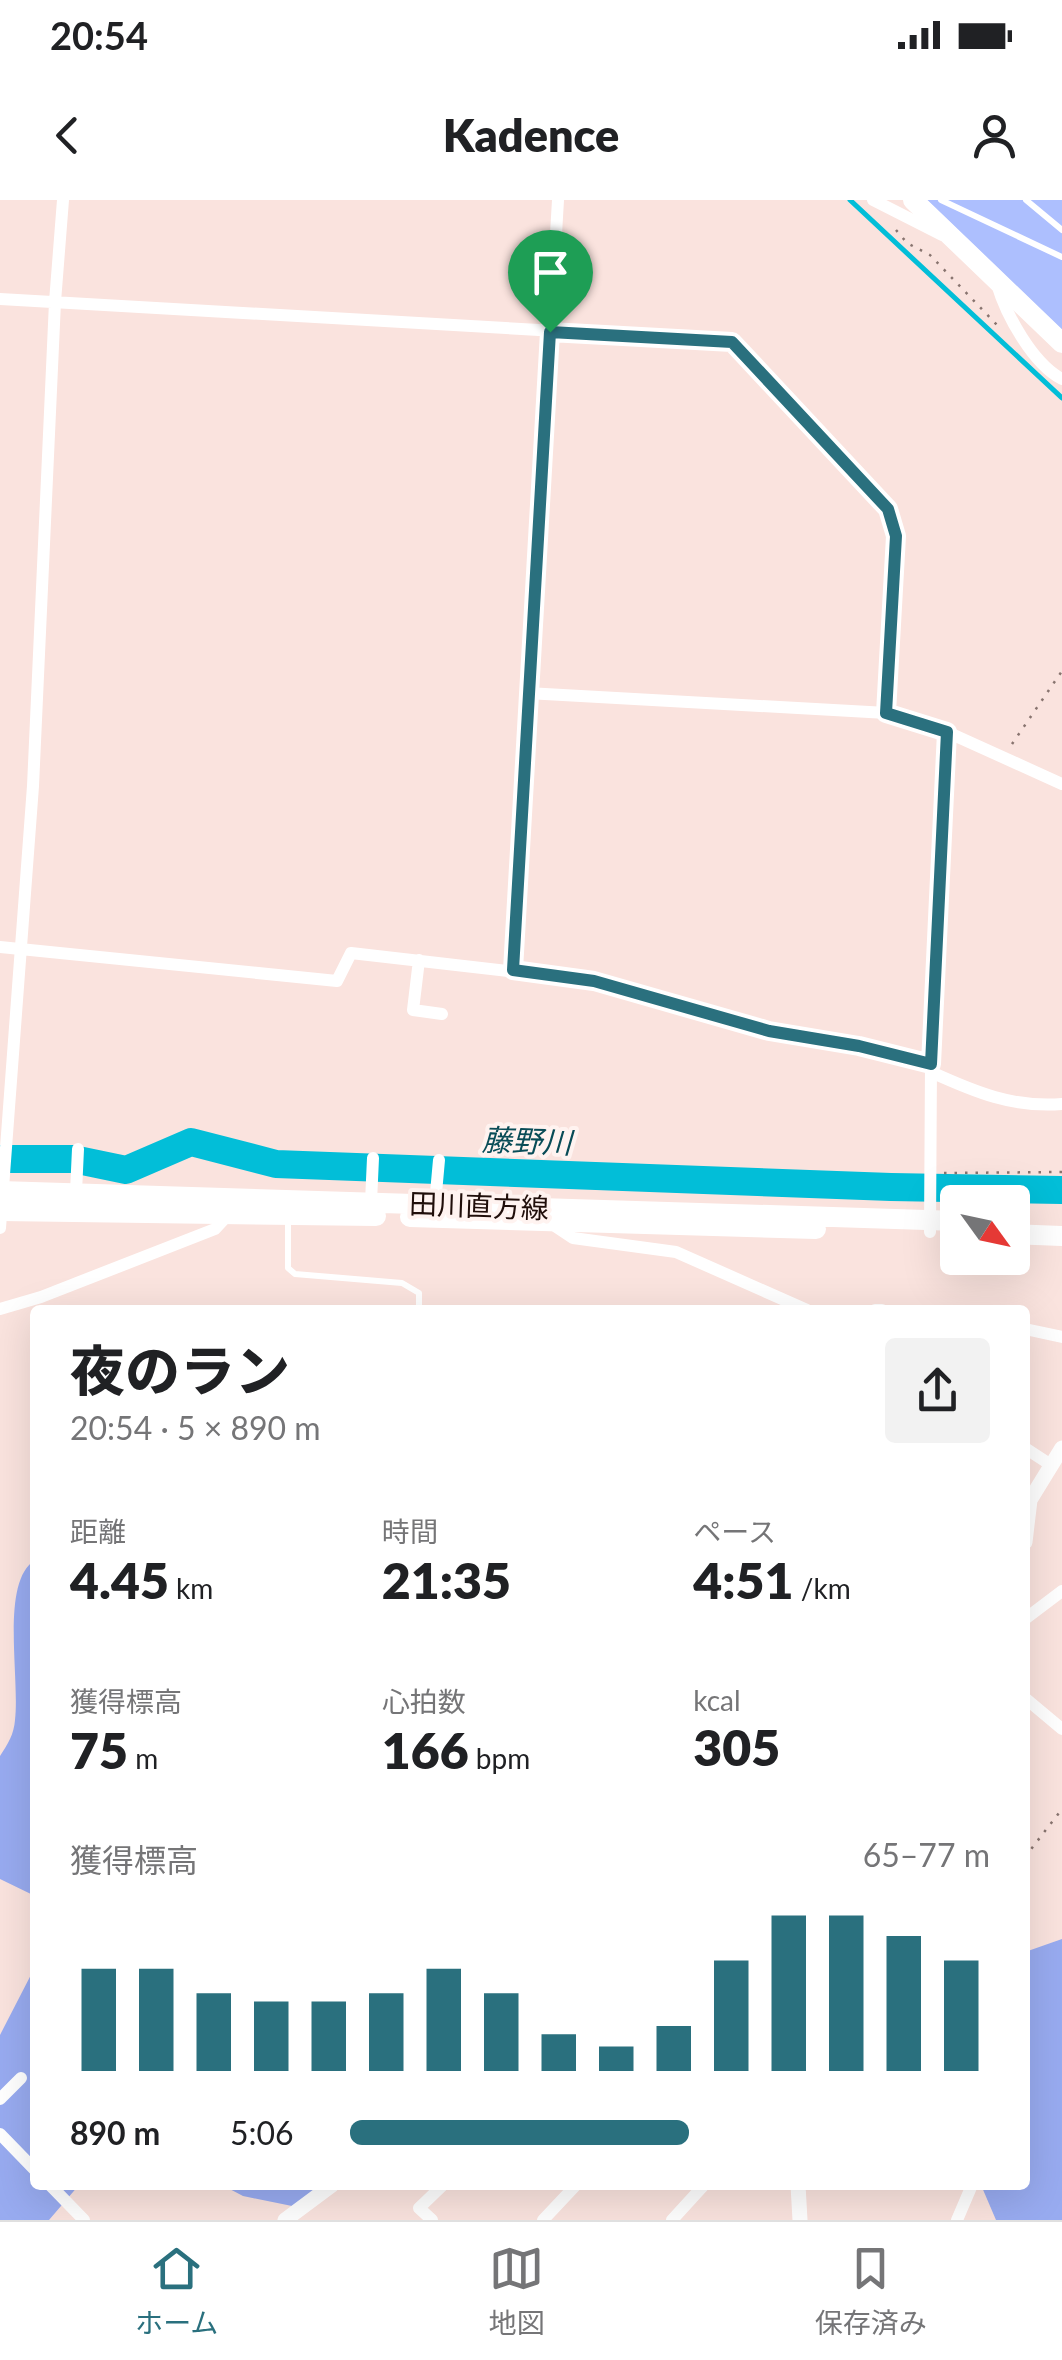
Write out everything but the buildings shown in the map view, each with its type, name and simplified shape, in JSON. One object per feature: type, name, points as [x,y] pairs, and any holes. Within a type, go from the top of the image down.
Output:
[{"type":"main road","points":[[913,200],[1062,343]]},
{"type":"main road","name":"田川直方線","points":[[1,1203],[76,1193],[287,1209],[940,1223]]},
{"type":"main road","name":"田川直方線","points":[[1,1203],[228,1215],[372,1202],[550,1215]]},
{"type":"main road","points":[[1030,1223],[1062,1224]]},
{"type":"main road","name":"田川直方線","points":[[930,1224],[940,1227]]},
{"type":"main road","points":[[1030,1235],[1062,1236]]},
{"type":"street","points":[[1,1203],[33,786],[54,302],[63,200]]},
{"type":"street","points":[[513,970],[558,200]]},
{"type":"street","points":[[873,200],[957,242]]},
{"type":"street","points":[[996,280],[1003,305],[1049,372],[1062,379]]},
{"type":"street","points":[[0,300],[732,342],[888,509],[896,536],[886,713]]},
{"type":"street","points":[[528,693],[886,713],[947,732],[1062,784]]},
{"type":"street","points":[[930,1224],[931,1068],[947,732]]},
{"type":"street","points":[[0,947],[337,981],[351,953],[594,981],[769,1031],[859,1046],[931,1068],[991,1099],[1013,1104],[1062,1104]]},
{"type":"street","points":[[419,960],[413,1010],[442,1014]]},
{"type":"street","points":[[76,1193],[78,1149]]},
{"type":"street","points":[[372,1202],[373,1158]]},
{"type":"street","points":[[435,1204],[438,1160]]},
{"type":"street","points":[[0,1309],[41,1297],[215,1229],[228,1215]]},
{"type":"street","points":[[550,1215],[573,1238],[676,1252],[797,1305]]},
{"type":"street","points":[[1030,1330],[1062,1337]]},
{"type":"street","points":[[1030,1500],[1062,1448]]},
{"type":"street","points":[[1030,1451],[1052,1465]]},
{"type":"street","points":[[1030,1615],[1062,1591]]},
{"type":"street","points":[[1030,1702],[1062,1730]]},
{"type":"street","points":[[0,2099],[21,2078]]},
{"type":"street","points":[[0,2134],[30,2165]]},
{"type":"street","points":[[55,2190],[84,2220]]},
{"type":"street","points":[[286,2220],[325,2190]]},
{"type":"street","points":[[432,2220],[419,2208],[438,2190]]},
{"type":"street","points":[[544,2220],[571,2190]]},
{"type":"street","points":[[672,2220],[699,2190]]},
{"type":"street","points":[[798,2190],[800,2220]]},
{"type":"street","points":[[957,2220],[970,2190]]},
{"type":"lane","points":[[941,200],[1062,257]]},
{"type":"lane","points":[[1026,200],[1062,230]]},
{"type":"lane","points":[[287,1209],[288,1268],[295,1274],[402,1283],[418,1294],[419,1305]]},
{"type":"path","points":[[896,230],[907,244],[930,254],[999,328]]},
{"type":"path","points":[[1003,757],[1062,671]]},
{"type":"path","points":[[931,1173],[1062,1172]]},
{"type":"path","points":[[1030,1851],[1062,1809]]},
{"type":"shaded area","points":[[927,200],[1062,200],[1062,330]]},
{"type":"shaded area","points":[[30,1565],[30,1894],[0,1879],[0,1756],[15,1720],[15,1609],[24,1571]]},
{"type":"shaded area","points":[[1062,1939],[1062,2220],[996,2220],[983,2190],[1030,2190],[1030,1950]]},
{"type":"shaded area","points":[[30,1977],[30,2190],[75,2190],[49,2220],[0,2220],[0,2035]]},
{"type":"shaded area","points":[[232,2190],[319,2190],[292,2206]]},
{"type":"waterway","points":[[850,200],[1062,398]]},
{"type":"waterway","name":"藤野川","points":[[0,1159],[73,1159],[126,1170],[191,1142],[276,1164],[1062,1190]]},
{"type":"route","points":[[550,332],[732,342],[888,509],[896,536],[886,713],[947,732],[931,1064],[859,1046],[769,1031],[594,981],[513,970],[550,332]]}]
